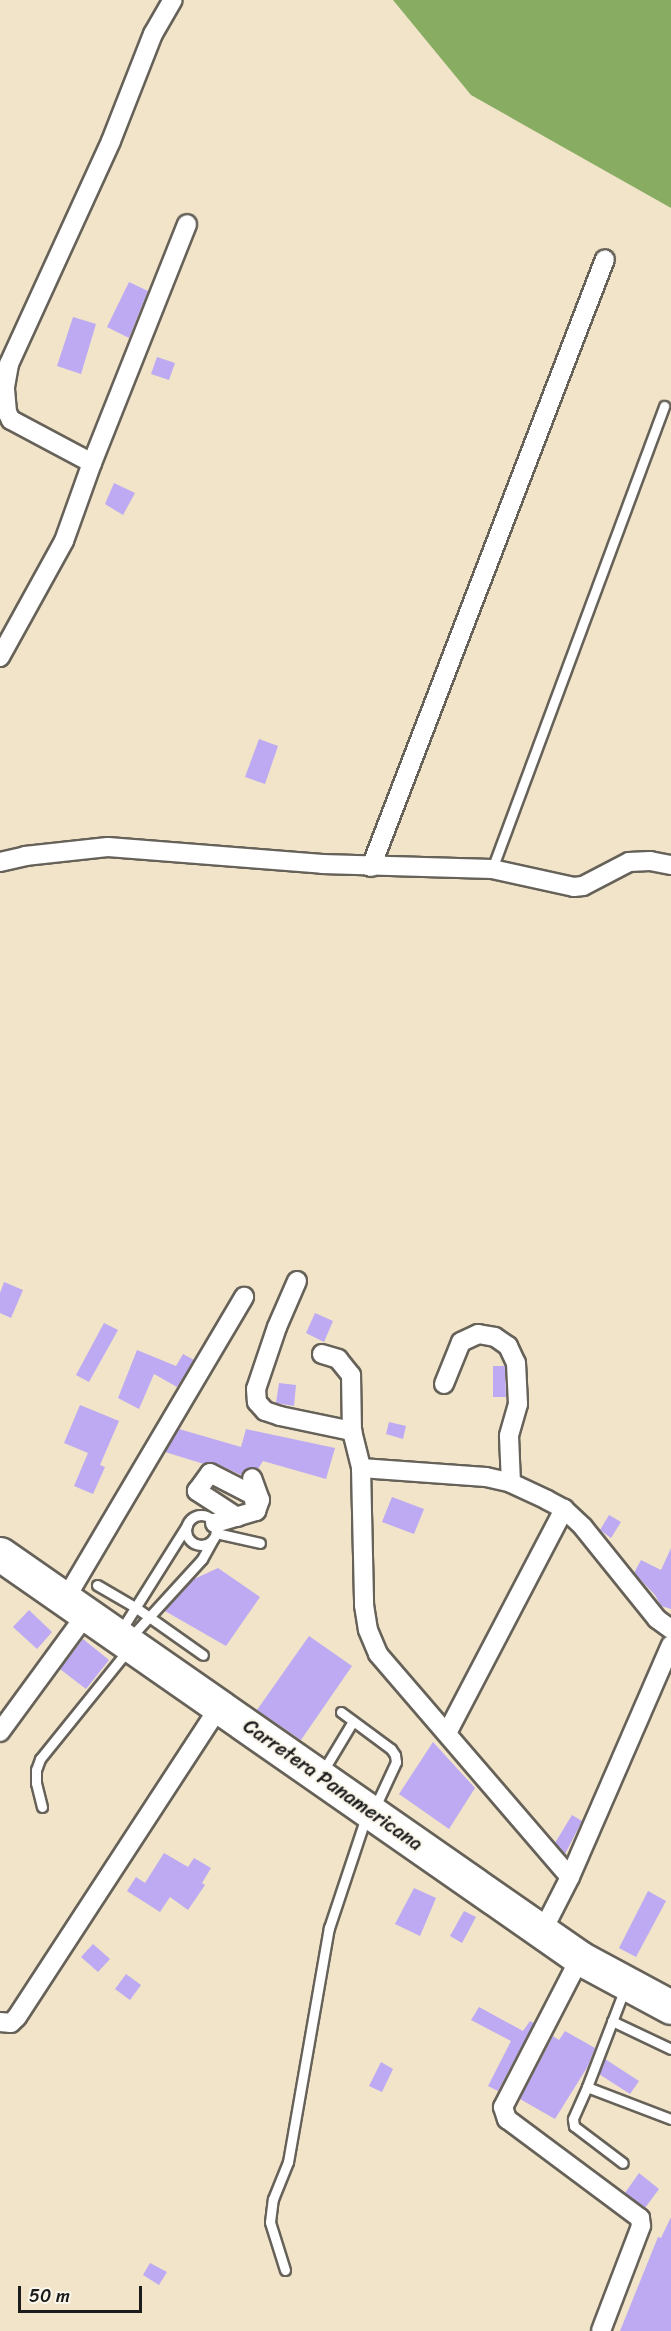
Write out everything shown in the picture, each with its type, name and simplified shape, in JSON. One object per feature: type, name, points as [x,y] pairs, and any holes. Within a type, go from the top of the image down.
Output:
[{"type":"highway","name":"Carretera Panamericana","points":[[0,1554],[133,1629],[219,1707],[371,1810],[580,1958],[671,2007]]},
{"type":"street","points":[[92,463],[11,420],[7,412],[4,387],[9,364],[111,141],[153,34],[172,0]]},
{"type":"street","points":[[0,657],[64,541],[92,463],[187,224]]},
{"type":"street","points":[[370,867],[604,258]]},
{"type":"street","points":[[0,862],[25,856],[108,847],[370,867],[492,869],[574,887],[584,886],[628,862],[650,861],[671,865]]},
{"type":"street","points":[[297,1281],[277,1327],[256,1389],[257,1402],[265,1411],[280,1416],[352,1431]]},
{"type":"street","points":[[0,1732],[83,1599],[244,1297]]},
{"type":"street","points":[[444,1384],[461,1342],[478,1334],[495,1337],[508,1347],[516,1362],[517,1393],[514,1421],[509,1436],[511,1484]]},
{"type":"street","points":[[322,1354],[338,1359],[351,1375],[352,1431],[361,1468],[364,1605],[368,1630],[378,1654],[570,1877]]},
{"type":"street","points":[[361,1468],[486,1477],[511,1484],[564,1509],[583,1527],[657,1619],[671,1629]]},
{"type":"street","points":[[237,1517],[197,1491],[210,1473],[253,1496],[256,1511]]},
{"type":"street","points":[[252,1478],[260,1500],[256,1511]]},
{"type":"street","points":[[447,1733],[564,1509]]},
{"type":"street","points":[[215,1531],[237,1517],[256,1511]]},
{"type":"street","points":[[542,1932],[570,1877],[671,1645]]},
{"type":"street","points":[[0,2022],[10,2023],[17,2017],[219,1707]]},
{"type":"street","points":[[580,1958],[502,2107],[507,2119],[640,2218],[641,2226],[601,2331]]},
{"type":"lane","points":[[492,869],[664,406]]},
{"type":"lane","points":[[42,1807],[36,1783],[36,1770],[40,1759],[133,1629],[193,1517],[203,1515],[215,1531],[260,1543]]},
{"type":"lane","points":[[187,1525],[187,1534],[193,1542],[202,1545],[215,1531]]},
{"type":"lane","points":[[133,1629],[202,1559],[215,1531]]},
{"type":"lane","points":[[133,1629],[203,1654]]},
{"type":"lane","points":[[285,2270],[270,2222],[273,2199],[288,2162],[329,1928],[371,1810],[396,1762],[391,1749],[341,1712]]},
{"type":"lane","points":[[320,1775],[353,1721]]},
{"type":"lane","points":[[622,2163],[574,2126],[576,2109],[588,2087],[627,1983]]},
{"type":"lane","points":[[612,2021],[671,2049]]},
{"type":"lane","points":[[588,2087],[671,2119]]},
{"type":"green space","points":[[393,0],[671,0],[671,208],[471,95]]},
{"type":"building","points":[[129,282],[148,291],[129,338],[107,327]]},
{"type":"building","points":[[73,317],[96,324],[81,374],[57,366]]},
{"type":"building","points":[[157,357],[175,363],[169,380],[151,374]]},
{"type":"building","points":[[114,483],[135,493],[123,515],[105,504]]},
{"type":"building","points":[[259,739],[278,746],[265,784],[245,777]]},
{"type":"building","points":[[4,1282],[23,1290],[11,1318],[0,1313],[0,1293]]},
{"type":"building","points":[[315,1313],[333,1321],[324,1342],[306,1333]]},
{"type":"building","points":[[104,1323],[118,1330],[89,1382],[76,1375]]},
{"type":"building","points":[[137,1350],[176,1366],[183,1354],[194,1360],[177,1387],[154,1374],[139,1409],[118,1398]]},
{"type":"building","points":[[493,1366],[505,1366],[506,1397],[493,1397]]},
{"type":"building","points":[[279,1383],[296,1385],[294,1406],[276,1403]]},
{"type":"building","points":[[80,1405],[119,1421],[100,1465],[105,1467],[93,1494],[74,1486],[88,1453],[64,1443]]},
{"type":"building","points":[[389,1422],[406,1426],[403,1439],[386,1434]]},
{"type":"building","points":[[179,1429],[241,1447],[246,1429],[335,1448],[326,1479],[263,1461],[258,1469],[248,1468],[241,1475],[215,1463],[204,1464],[165,1452]]},
{"type":"building","points":[[392,1497],[424,1509],[414,1534],[382,1522]]},
{"type":"building","points":[[609,1515],[621,1522],[611,1538],[600,1530]]},
{"type":"building","points":[[671,1548],[671,1609],[661,1606],[655,1595],[634,1573],[641,1560],[661,1570]]},
{"type":"building","points":[[218,1568],[260,1597],[226,1646],[165,1611],[192,1580]]},
{"type":"building","points":[[29,1610],[52,1632],[37,1649],[13,1627]]},
{"type":"building","points":[[309,1636],[352,1666],[301,1740],[257,1710]]},
{"type":"building","points":[[83,1639],[109,1660],[86,1689],[60,1669]]},
{"type":"building","points":[[433,1742],[475,1788],[449,1829],[399,1794]]},
{"type":"building","points":[[572,1815],[582,1821],[565,1854],[555,1843]]},
{"type":"building","points":[[164,1853],[188,1867],[194,1858],[211,1868],[202,1883],[205,1885],[188,1910],[170,1897],[160,1912],[127,1891],[136,1877],[145,1883]]},
{"type":"building","points":[[414,1888],[436,1898],[420,1936],[395,1924]]},
{"type":"building","points":[[648,1891],[666,1901],[636,1957],[619,1948]]},
{"type":"building","points":[[464,1911],[476,1917],[462,1943],[450,1936]]},
{"type":"building","points":[[93,1944],[110,1959],[98,1972],[81,1957]]},
{"type":"building","points":[[126,1974],[141,1985],[130,2000],[115,1989]]},
{"type":"building","points":[[479,2007],[523,2031],[530,2021],[534,2023],[498,2091],[488,2086],[511,2041],[471,2020]]},
{"type":"building","points":[[565,2031],[595,2048],[588,2066],[555,2119],[520,2099],[553,2036],[559,2040]]},
{"type":"building","points":[[605,2059],[639,2081],[630,2094],[599,2074]]},
{"type":"building","points":[[381,2062],[393,2069],[382,2092],[369,2086]]},
{"type":"building","points":[[639,2173],[659,2189],[645,2208],[625,2193]]},
{"type":"building","points":[[671,2217],[671,2331],[620,2331],[658,2237],[661,2238]]},
{"type":"building","points":[[150,2263],[167,2272],[159,2285],[143,2275]]}]
